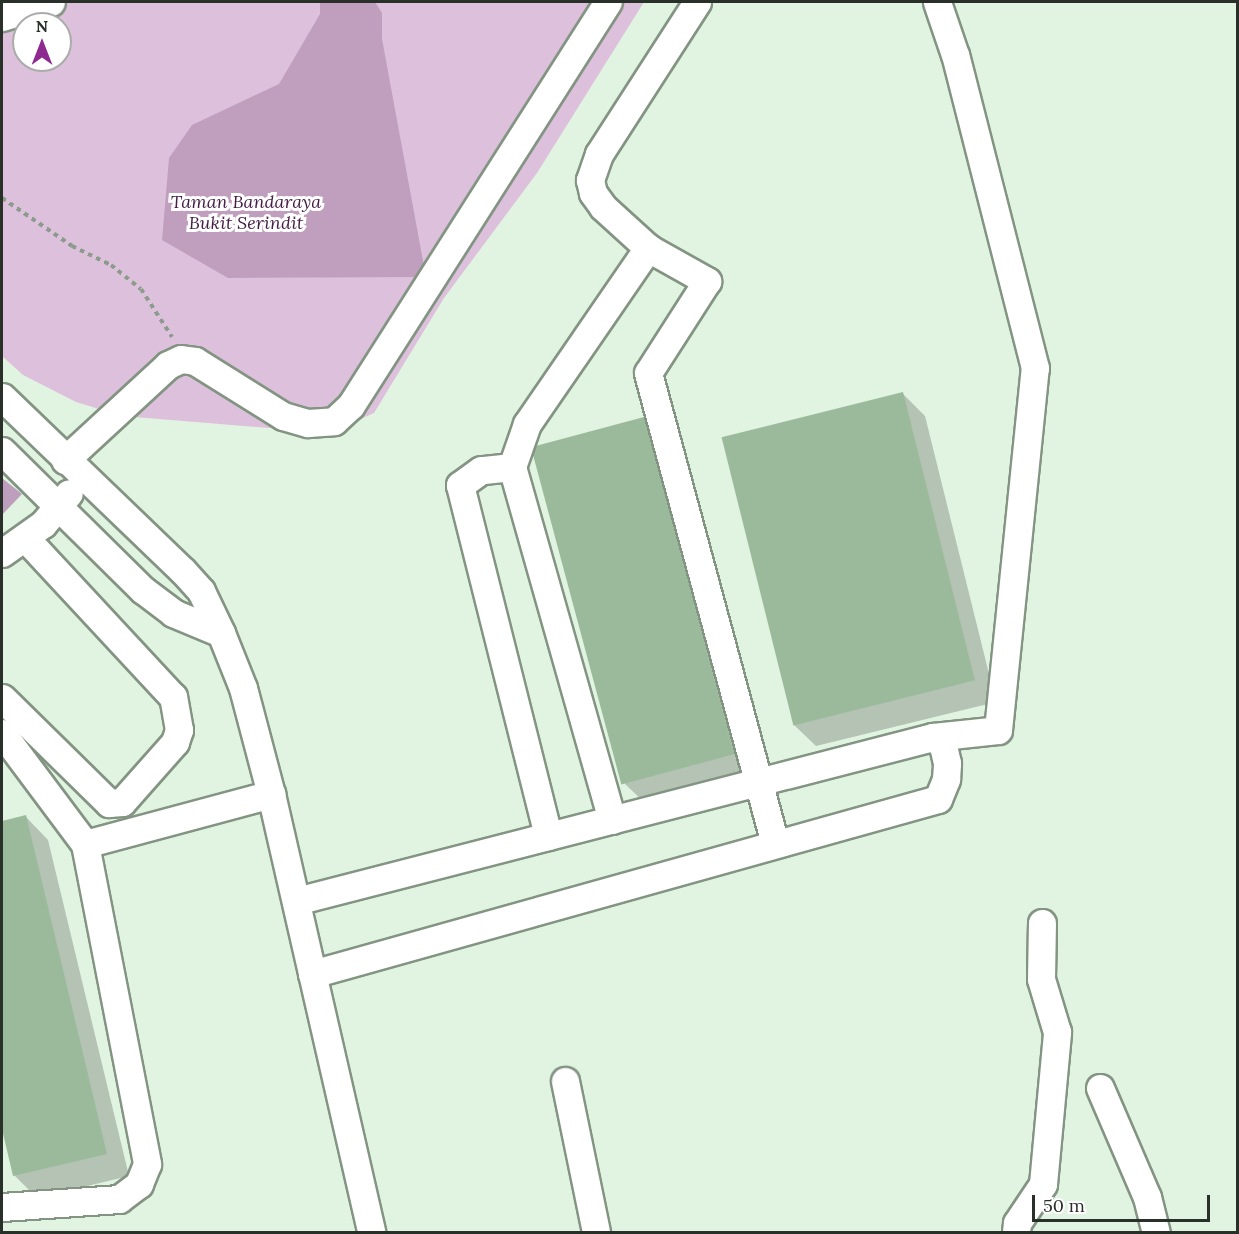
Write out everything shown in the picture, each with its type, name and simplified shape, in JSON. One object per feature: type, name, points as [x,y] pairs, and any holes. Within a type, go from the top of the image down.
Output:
[{"type":"street","points":[[2,17],[51,2]]},
{"type":"street","points":[[2,553],[26,539],[59,508],[73,468],[168,365],[182,359],[195,361],[284,416],[308,423],[334,421],[351,405],[608,2]]},
{"type":"street","points":[[697,2],[599,154],[590,180],[593,193],[603,207],[648,248],[707,281],[648,373],[775,843]]},
{"type":"street","points":[[296,901],[933,737],[998,730],[1035,368],[955,54],[938,2]]},
{"type":"street","points":[[612,820],[512,467],[527,424],[648,248]]},
{"type":"street","points":[[2,397],[201,591],[221,633],[243,688],[271,794],[371,1233]]},
{"type":"street","points":[[2,451],[151,596],[173,613],[221,633]]},
{"type":"street","points":[[512,467],[481,470],[460,485],[548,836]]},
{"type":"street","points":[[2,698],[109,803],[122,801],[175,742],[179,730],[173,697],[26,539]]},
{"type":"street","points":[[2,733],[85,844],[147,1164],[139,1184],[119,1198],[2,1207]]},
{"type":"street","points":[[312,974],[938,799],[946,779],[947,763],[943,746],[933,737]]},
{"type":"street","points":[[85,844],[271,794]]},
{"type":"street","points":[[1016,1233],[1017,1223],[1042,1184],[1057,1032],[1041,980],[1042,923]]},
{"type":"street","points":[[565,1080],[596,1233]]},
{"type":"street","points":[[1101,1088],[1147,1197],[1156,1233]]},
{"type":"path","points":[[2,198],[72,246],[111,265],[141,289],[169,332],[182,359]]},
{"type":"green space","name":"Taman Bandaraya Bukit Serindit","points":[[2,2],[644,2],[537,173],[444,298],[374,413],[330,433],[122,416],[76,402],[23,375],[2,356]]},
{"type":"shaded area","points":[[320,2],[375,2],[382,13],[382,39],[426,277],[228,278],[162,240],[169,158],[192,125],[279,84],[320,14]]},
{"type":"shaded area","points":[[2,478],[22,494],[2,515]]},
{"type":"building","points":[[903,392],[975,680],[793,725],[722,437]]},
{"type":"building","points":[[644,417],[734,754],[621,784],[531,447]]},
{"type":"building","points":[[26,815],[107,1154],[13,1176],[2,1129],[2,821]]}]
